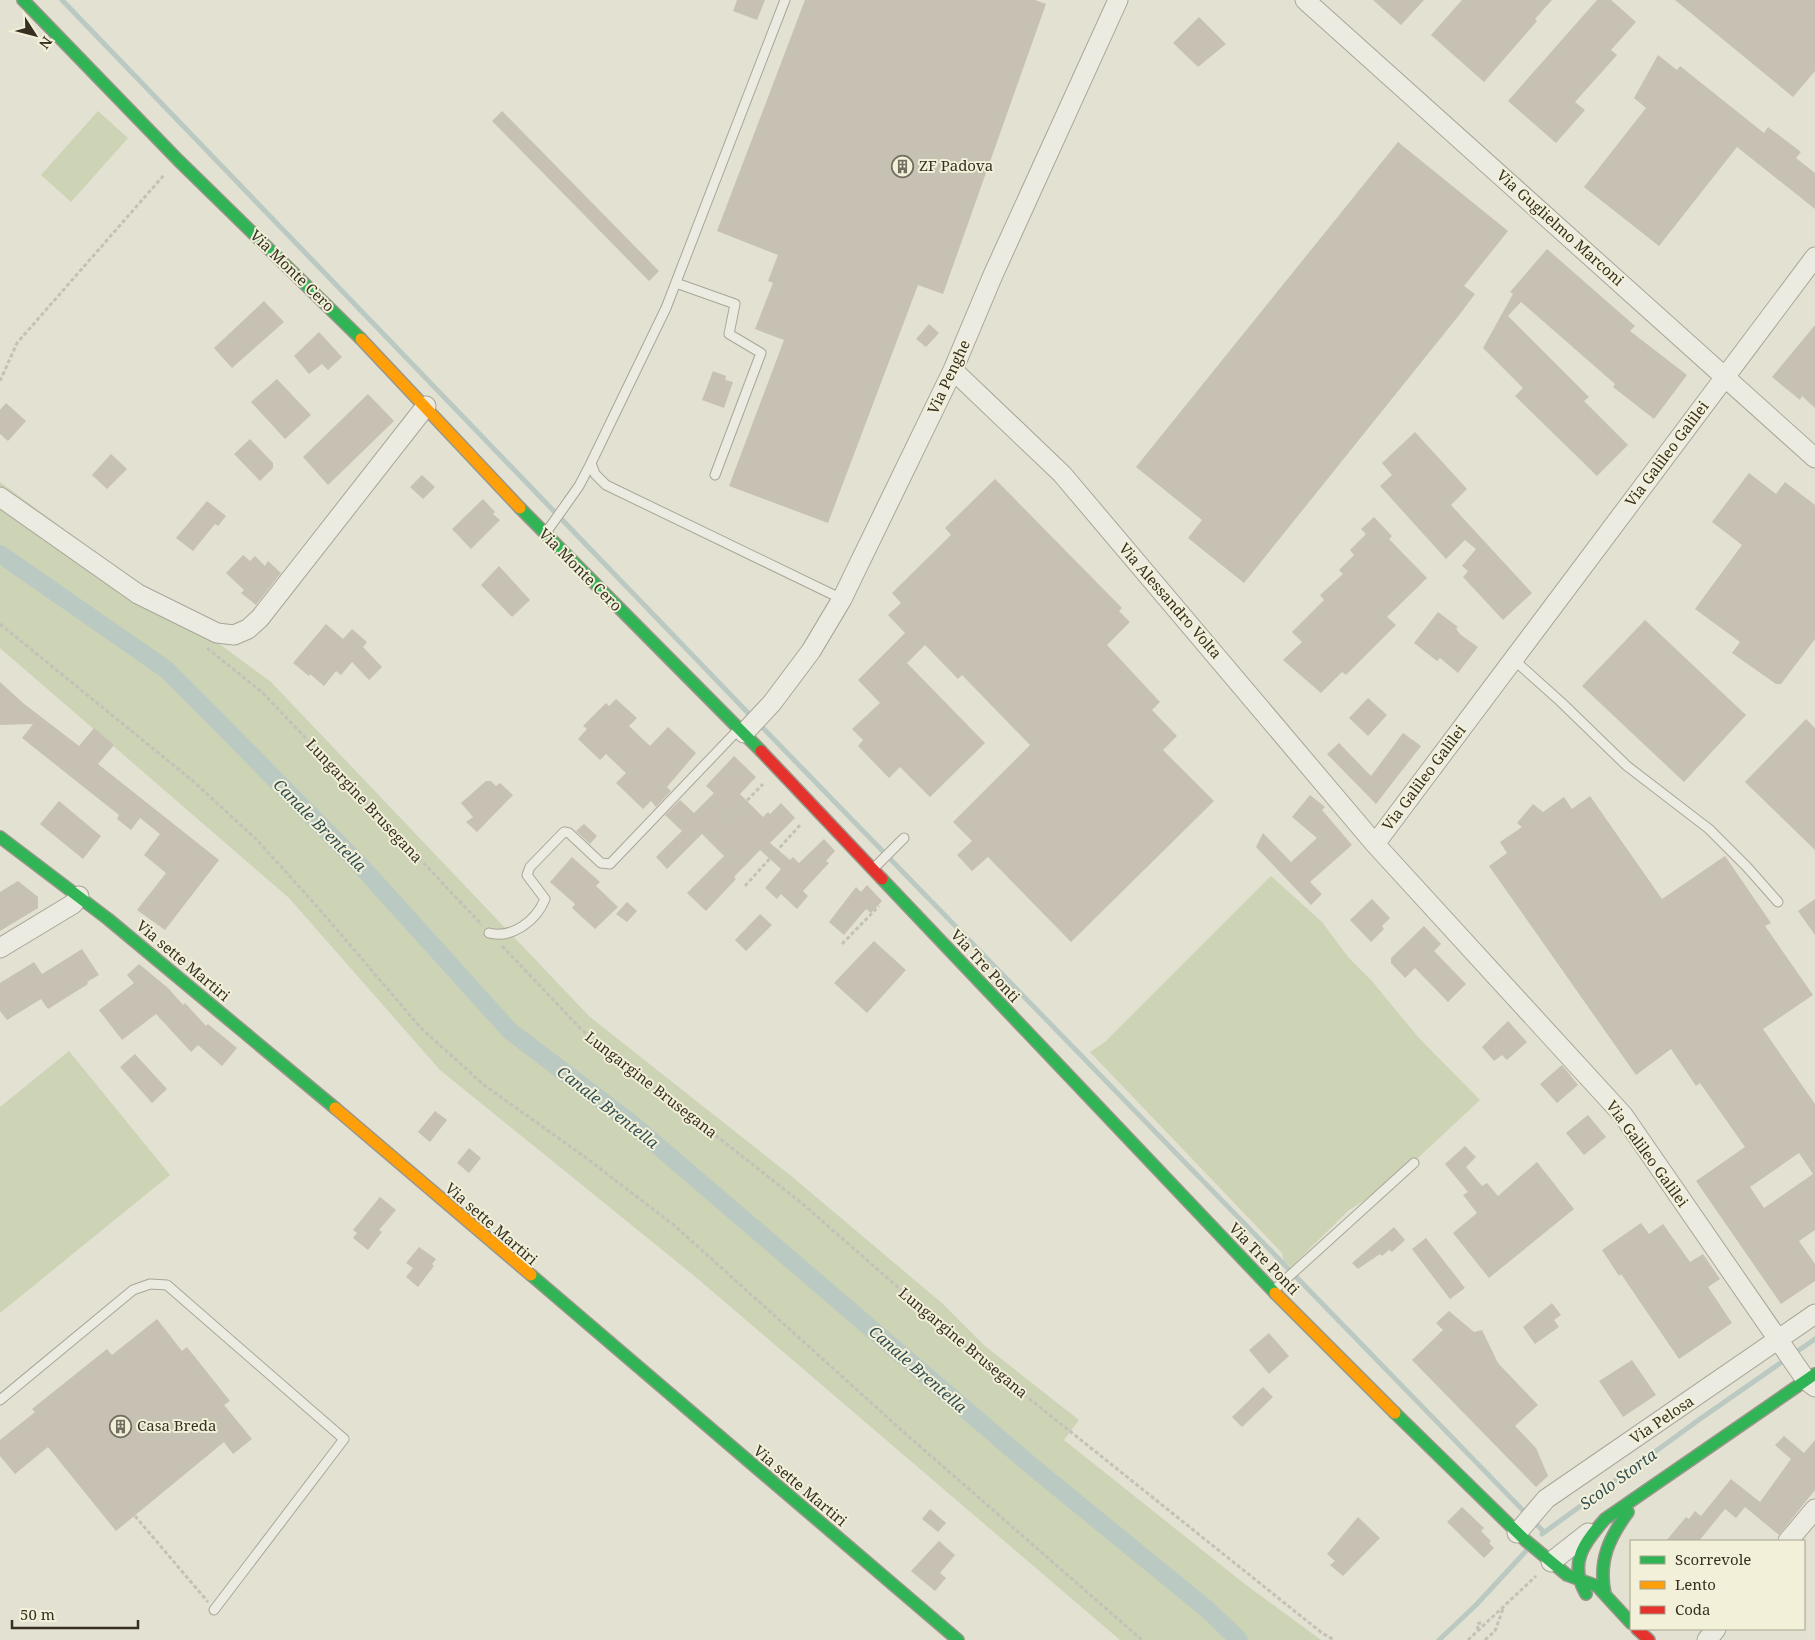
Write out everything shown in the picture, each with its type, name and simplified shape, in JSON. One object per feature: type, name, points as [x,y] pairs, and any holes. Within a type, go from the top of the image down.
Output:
[{"type":"street","name":"Via Monte Cero","points":[[23,0],[178,160],[329,306],[741,731]]},
{"type":"street","name":"Via Penghe","points":[[741,731],[772,703],[811,650],[842,599],[953,370],[992,275],[1118,0]]},
{"type":"street","name":"Via Guglielmo Marconi","points":[[1305,0],[1726,376],[1815,458]]},
{"type":"street","name":"Via Galileo Galilei","points":[[1809,1378],[1778,1340],[1623,1115],[1375,844],[1815,257]]},
{"type":"street","name":"Via Alessandro Volta","points":[[953,370],[1062,474],[1375,844]]},
{"type":"street","points":[[0,498],[138,594],[217,634],[234,635],[248,629],[260,618],[426,406]]},
{"type":"street","name":"Via Tre Ponti","points":[[741,731],[874,868],[894,892],[1273,1291],[1459,1478],[1522,1533],[1545,1557]]},
{"type":"street","name":"Via sette Martiri","points":[[0,837],[79,896],[287,1067],[958,1640]]},
{"type":"street","points":[[0,948],[73,904],[79,896]]},
{"type":"street","name":"Via Pelosa","points":[[1522,1533],[1546,1499],[1815,1314]]},
{"type":"street","points":[[1630,1622],[1597,1586],[1567,1575],[1545,1557],[1605,1519],[1809,1378]]},
{"type":"street","points":[[1579,1579],[1587,1577],[1604,1555],[1616,1530],[1644,1492]]},
{"type":"street","points":[[1789,1540],[1815,1508]]},
{"type":"street","points":[[1605,1519],[1586,1540],[1579,1555],[1577,1566],[1579,1579],[1584,1592],[1598,1605],[1630,1628]]},
{"type":"street","points":[[1604,1555],[1600,1577],[1605,1594]]},
{"type":"street","points":[[1633,1630],[1648,1639]]},
{"type":"street","points":[[1638,1630],[1648,1639]]},
{"type":"street","points":[[1707,1640],[1715,1630]]},
{"type":"lane","points":[[547,531],[569,502],[591,463],[676,284],[785,0]]},
{"type":"lane","points":[[676,284],[735,304],[729,334],[761,353],[715,475]]},
{"type":"lane","points":[[591,463],[596,474],[606,485],[842,599]]},
{"type":"lane","points":[[1513,659],[1627,766],[1708,829],[1747,867],[1778,902]]},
{"type":"lane","points":[[489,933],[500,936],[516,932],[541,909],[545,899],[527,875],[530,867],[564,832],[569,832],[601,863],[610,864],[741,731]]},
{"type":"lane","points":[[874,868],[904,838]]},
{"type":"lane","points":[[1273,1291],[1414,1163]]},
{"type":"lane","points":[[0,1400],[133,1290],[150,1284],[167,1284],[344,1439],[214,1610]]},
{"type":"path","points":[[0,380],[17,343],[178,160]]},
{"type":"path","points":[[0,624],[193,781],[257,840],[314,903],[421,1028],[484,1084],[585,1157],[675,1226],[914,1441],[1142,1640]]},
{"type":"path","name":"Lungargine Brusegana","points":[[201,644],[263,693],[582,1030],[804,1205],[981,1360],[1322,1633],[1334,1640]]},
{"type":"path","points":[[729,819],[777,769]]},
{"type":"path","points":[[745,886],[815,808]]},
{"type":"path","points":[[842,944],[894,892]]},
{"type":"path","points":[[135,1516],[214,1610]]},
{"type":"path","points":[[1468,1640],[1503,1609],[1545,1557]]},
{"type":"path","points":[[1485,1640],[1495,1631],[1503,1609]]},
{"type":"green space","points":[[98,111],[128,138],[71,202],[41,175]]},
{"type":"green space","points":[[0,482],[271,682],[590,1017],[790,1175],[943,1304],[985,1346],[1079,1420],[1064,1440],[1246,1585],[1321,1640],[1120,1640],[692,1274],[440,1070],[289,898],[0,648]]},
{"type":"green space","points":[[1271,876],[1322,922],[1348,957],[1371,980],[1419,1038],[1480,1100],[1391,1183],[1349,1210],[1291,1267],[1284,1261],[1282,1253],[1090,1052],[1105,1042]]},
{"type":"green space","points":[[69,1051],[170,1175],[0,1313],[0,1107]]},
{"type":"building","points":[[737,0],[765,0],[757,20],[733,11]]},
{"type":"building","points":[[805,0],[1035,0],[1046,4],[943,294],[918,285],[828,523],[729,486],[784,340],[755,329],[773,283],[768,281],[778,255],[717,231]]},
{"type":"building","points":[[1373,0],[1424,0],[1401,25]]},
{"type":"building","points":[[1462,0],[1552,0],[1535,19],[1537,21],[1484,82],[1431,35]]},
{"type":"building","points":[[1597,0],[1611,0],[1636,22],[1611,50],[1617,55],[1575,102],[1585,110],[1556,143],[1508,101]]},
{"type":"building","points":[[1675,0],[1815,0],[1815,71],[1793,97]]},
{"type":"building","points":[[1199,17],[1226,44],[1198,67],[1173,43]]},
{"type":"building","points":[[1658,55],[1677,70],[1680,66],[1764,133],[1768,127],[1801,152],[1796,158],[1815,173],[1815,209],[1737,147],[1659,246],[1584,187],[1646,108],[1634,98]]},
{"type":"building","points":[[502,111],[659,271],[649,281],[492,121]]},
{"type":"building","points":[[1398,142],[1508,231],[1464,286],[1475,294],[1460,314],[1244,583],[1188,538],[1202,520],[1136,467]]},
{"type":"building","points":[[1547,249],[1635,326],[1630,331],[1687,375],[1654,419],[1613,387],[1615,384],[1521,302],[1508,316],[1589,397],[1584,401],[1628,445],[1597,476],[1515,396],[1523,388],[1483,348],[1513,294],[1510,292]]},
{"type":"building","points":[[264,301],[284,322],[232,368],[214,348]]},
{"type":"building","points":[[929,324],[939,333],[926,347],[916,339]]},
{"type":"building","points":[[1815,325],[1815,408],[1802,396],[1800,400],[1772,377]]},
{"type":"building","points":[[319,332],[342,357],[328,370],[322,364],[309,374],[294,356]]},
{"type":"building","points":[[713,371],[726,376],[725,380],[733,382],[724,408],[702,400]]},
{"type":"building","points":[[277,379],[311,415],[285,439],[251,402]]},
{"type":"building","points":[[368,394],[394,421],[328,485],[303,457]]},
{"type":"building","points":[[6,403],[26,421],[8,441],[0,434],[0,410]]},
{"type":"building","points":[[1415,432],[1467,489],[1451,505],[1532,593],[1503,620],[1463,577],[1468,571],[1462,566],[1476,549],[1465,540],[1446,559],[1380,486],[1392,475],[1382,463]]},
{"type":"building","points":[[250,439],[273,463],[273,468],[260,481],[234,454]]},
{"type":"building","points":[[111,454],[127,469],[107,489],[92,475]]},
{"type":"building","points":[[1749,473],[1776,494],[1785,482],[1815,505],[1815,639],[1781,684],[1776,684],[1732,653],[1740,642],[1695,609],[1742,545],[1712,522]]},
{"type":"building","points":[[422,475],[435,487],[423,499],[410,487]]},
{"type":"building","points":[[995,479],[1122,608],[1119,611],[1130,622],[1107,645],[1160,702],[1152,710],[1177,736],[1163,750],[1214,801],[1071,942],[988,857],[972,871],[957,855],[972,841],[953,822],[1030,745],[962,675],[958,679],[925,645],[907,663],[985,743],[930,797],[900,767],[889,778],[858,746],[863,740],[852,729],[880,703],[858,680],[905,633],[888,615],[901,603],[892,593],[951,535],[945,528]]},
{"type":"building","points":[[483,499],[495,512],[493,514],[500,520],[471,549],[452,529]]},
{"type":"building","points":[[207,501],[226,516],[218,526],[215,524],[193,551],[176,538]]},
{"type":"building","points":[[1374,517],[1392,536],[1389,539],[1427,578],[1387,617],[1396,625],[1346,675],[1342,672],[1321,693],[1283,660],[1302,642],[1292,632],[1324,600],[1320,595],[1343,574],[1339,570],[1354,555],[1350,550],[1366,534],[1361,529]]},
{"type":"building","points":[[243,555],[250,561],[255,556],[265,566],[268,561],[281,573],[256,605],[241,593],[244,590],[226,573]]},
{"type":"building","points":[[499,566],[530,600],[512,617],[481,585]]},
{"type":"building","points":[[1438,612],[1458,627],[1456,629],[1461,635],[1478,647],[1458,673],[1440,658],[1437,661],[1414,643]]},
{"type":"building","points":[[1645,620],[1746,715],[1684,782],[1582,686]]},
{"type":"building","points":[[326,624],[343,639],[352,629],[367,642],[363,647],[382,667],[369,680],[352,662],[341,675],[336,671],[324,686],[293,663]]},
{"type":"building","points":[[0,682],[23,703],[79,746],[94,728],[114,745],[98,764],[219,860],[165,930],[137,910],[166,873],[144,855],[160,834],[140,818],[131,830],[117,819],[119,815],[22,738],[33,724],[0,725]]},
{"type":"building","points":[[1368,698],[1387,715],[1368,736],[1349,718]]},
{"type":"building","points":[[616,699],[637,718],[629,726],[650,746],[668,727],[696,753],[667,787],[671,791],[656,807],[651,801],[643,809],[616,783],[626,773],[606,754],[600,760],[578,739],[587,729],[583,726],[606,703],[609,706]]},
{"type":"building","points":[[1806,719],[1815,728],[1815,850],[1745,782]]},
{"type":"building","points":[[1403,733],[1421,746],[1376,804],[1327,754],[1339,743],[1371,776]]},
{"type":"building","points":[[734,756],[756,777],[740,794],[763,817],[768,812],[770,814],[781,803],[795,818],[770,843],[790,860],[793,857],[799,863],[824,839],[835,851],[826,861],[829,863],[803,891],[808,896],[797,909],[781,894],[777,899],[765,888],[781,869],[760,850],[734,877],[736,879],[706,911],[687,893],[724,856],[702,834],[667,869],[656,857],[682,831],[665,815],[680,800],[694,813],[714,793],[706,786]]},
{"type":"building","points":[[486,781],[491,781],[496,786],[500,783],[513,795],[477,832],[466,822],[473,817],[461,803]]},
{"type":"building","points":[[1310,795],[1325,807],[1322,810],[1352,845],[1310,882],[1322,894],[1311,905],[1256,847],[1263,833],[1291,862],[1317,838],[1292,817]]},
{"type":"building","points":[[1590,796],[1662,899],[1725,856],[1771,923],[1765,926],[1813,995],[1763,1029],[1815,1104],[1815,1230],[1799,1241],[1815,1264],[1815,1281],[1781,1304],[1696,1181],[1745,1147],[1700,1083],[1696,1086],[1671,1049],[1636,1075],[1489,866],[1507,853],[1500,842],[1522,827],[1517,823],[1533,804],[1543,812],[1564,797],[1572,809]],"holes":[[[1799,1153],[1813,1174],[1764,1208],[1750,1187]]]},
{"type":"building","points":[[59,801],[101,836],[83,859],[40,824]]},
{"type":"building","points":[[584,824],[597,836],[590,844],[576,831]]},
{"type":"building","points":[[572,857],[600,882],[596,886],[618,907],[595,929],[572,908],[575,904],[550,882]]},
{"type":"building","points":[[18,881],[38,897],[38,908],[0,931],[0,892]]},
{"type":"building","points":[[867,885],[882,901],[871,913],[866,909],[844,935],[829,922],[856,887],[861,892]]},
{"type":"building","points":[[1372,899],[1390,918],[1382,926],[1384,929],[1371,942],[1350,920]]},
{"type":"building","points":[[1815,899],[1815,935],[1798,911]]},
{"type":"building","points":[[627,902],[637,911],[627,922],[616,914]]},
{"type":"building","points":[[760,914],[772,925],[746,951],[735,940]]},
{"type":"building","points":[[1424,926],[1441,944],[1434,951],[1466,984],[1448,1002],[1415,968],[1405,978],[1391,963],[1391,958]]},
{"type":"building","points":[[874,941],[906,970],[867,1013],[834,983]]},
{"type":"building","points":[[82,949],[99,975],[48,1009],[41,999],[7,1020],[0,1011],[0,983],[34,962],[42,974]]},
{"type":"building","points":[[139,964],[168,988],[183,1005],[185,1003],[206,1026],[208,1024],[237,1048],[222,1066],[198,1045],[191,1052],[156,1014],[122,1040],[99,1010],[134,983],[127,975]]},
{"type":"building","points":[[1508,1021],[1527,1042],[1507,1060],[1502,1055],[1494,1061],[1482,1047]]},
{"type":"building","points":[[135,1054],[167,1089],[152,1103],[120,1067]]},
{"type":"building","points":[[1562,1065],[1578,1085],[1557,1103],[1540,1084]]},
{"type":"building","points":[[435,1111],[447,1120],[430,1142],[418,1132]]},
{"type":"building","points":[[1588,1115],[1606,1137],[1584,1155],[1566,1133]]},
{"type":"building","points":[[1465,1146],[1476,1157],[1466,1167],[1482,1186],[1487,1183],[1498,1196],[1537,1162],[1574,1209],[1489,1278],[1453,1233],[1477,1213],[1463,1195],[1468,1192],[1445,1164]]},
{"type":"building","points":[[469,1148],[481,1158],[469,1173],[457,1163]]},
{"type":"building","points":[[380,1197],[396,1210],[379,1230],[382,1232],[368,1250],[353,1238],[357,1233],[353,1230]]},
{"type":"building","points":[[1641,1223],[1649,1234],[1663,1224],[1690,1262],[1703,1254],[1720,1279],[1708,1287],[1732,1323],[1679,1359],[1621,1274],[1619,1276],[1602,1250]]},
{"type":"building","points":[[1394,1227],[1405,1240],[1392,1252],[1389,1250],[1382,1256],[1380,1254],[1358,1269],[1352,1263]]},
{"type":"building","points":[[1426,1238],[1465,1288],[1450,1299],[1412,1249]]},
{"type":"building","points":[[419,1247],[436,1259],[432,1264],[434,1266],[418,1287],[406,1277],[413,1268],[406,1263]]},
{"type":"building","points":[[1552,1303],[1561,1315],[1554,1320],[1559,1327],[1535,1344],[1523,1327]]},
{"type":"building","points":[[1449,1311],[1474,1332],[1482,1330],[1498,1363],[1538,1405],[1515,1426],[1536,1448],[1548,1476],[1536,1487],[1412,1360],[1443,1330],[1436,1323]]},
{"type":"building","name":"Casa Breda","points":[[157,1319],[182,1351],[187,1347],[230,1401],[224,1405],[252,1439],[233,1454],[224,1442],[116,1531],[48,1447],[15,1474],[0,1456],[0,1440],[35,1412],[32,1409],[107,1349],[112,1355]]},
{"type":"building","points":[[1269,1333],[1289,1356],[1269,1374],[1249,1350]]},
{"type":"building","points":[[1632,1360],[1656,1395],[1623,1417],[1599,1381]]},
{"type":"building","points":[[1263,1387],[1273,1397],[1242,1427],[1232,1417]]},
{"type":"building","points":[[1784,1436],[1804,1453],[1815,1440],[1815,1490],[1779,1535],[1745,1507],[1736,1518],[1725,1509],[1700,1540],[1667,1540],[1686,1517],[1689,1519],[1695,1511],[1701,1516],[1731,1479],[1760,1502],[1791,1459],[1775,1445]]},
{"type":"building","points":[[1462,1507],[1484,1528],[1481,1531],[1491,1541],[1489,1543],[1494,1548],[1484,1558],[1447,1522]]},
{"type":"building","points":[[930,1509],[946,1523],[938,1532],[922,1519]]},
{"type":"building","points":[[1358,1517],[1380,1538],[1343,1576],[1330,1565],[1335,1561],[1327,1554]]},
{"type":"building","points":[[939,1541],[955,1555],[940,1573],[946,1578],[935,1591],[911,1571]]},
{"type":"waterway","points":[[62,0],[751,716]]},
{"type":"waterway","name":"Canale Brentella","points":[[0,554],[167,670],[360,865],[510,1031],[631,1123],[1034,1468],[1208,1610],[1239,1640]]},
{"type":"waterway","points":[[762,727],[1544,1532]]},
{"type":"waterway","name":"Scolo Storta","points":[[1542,1534],[1700,1419],[1815,1339]]},
{"type":"waterway","name":"Scolo Storta","points":[[1439,1640],[1476,1605],[1526,1551]]},
{"type":"traffic: fast","points":[[23,0],[178,160],[361,339]]},
{"type":"traffic: fast","points":[[520,508],[761,751]]},
{"type":"traffic: fast","points":[[0,837],[108,919],[335,1108]]},
{"type":"traffic: fast","points":[[882,879],[1275,1293]]},
{"type":"traffic: fast","points":[[531,1275],[958,1640]]},
{"type":"traffic: fast","points":[[1586,1594],[1578,1573],[1581,1554],[1591,1536],[1605,1519],[1815,1374]]},
{"type":"traffic: fast","points":[[1395,1413],[1525,1540],[1567,1575],[1597,1586],[1630,1622]]},
{"type":"traffic: fast","points":[[1605,1594],[1603,1582],[1604,1560],[1615,1531],[1628,1512]]},
{"type":"traffic: slow","points":[[361,339],[520,508]]},
{"type":"traffic: slow","points":[[335,1108],[531,1275]]},
{"type":"traffic: slow","points":[[1275,1293],[1395,1413]]},
{"type":"traffic: jam","points":[[761,751],[882,879]]},
{"type":"traffic: jam","points":[[1638,1630],[1649,1640]]},
{"type":"place","name":"ZF Padova","points":[[903,166]]},
{"type":"place","name":"Casa Breda","points":[[121,1426]]}]
